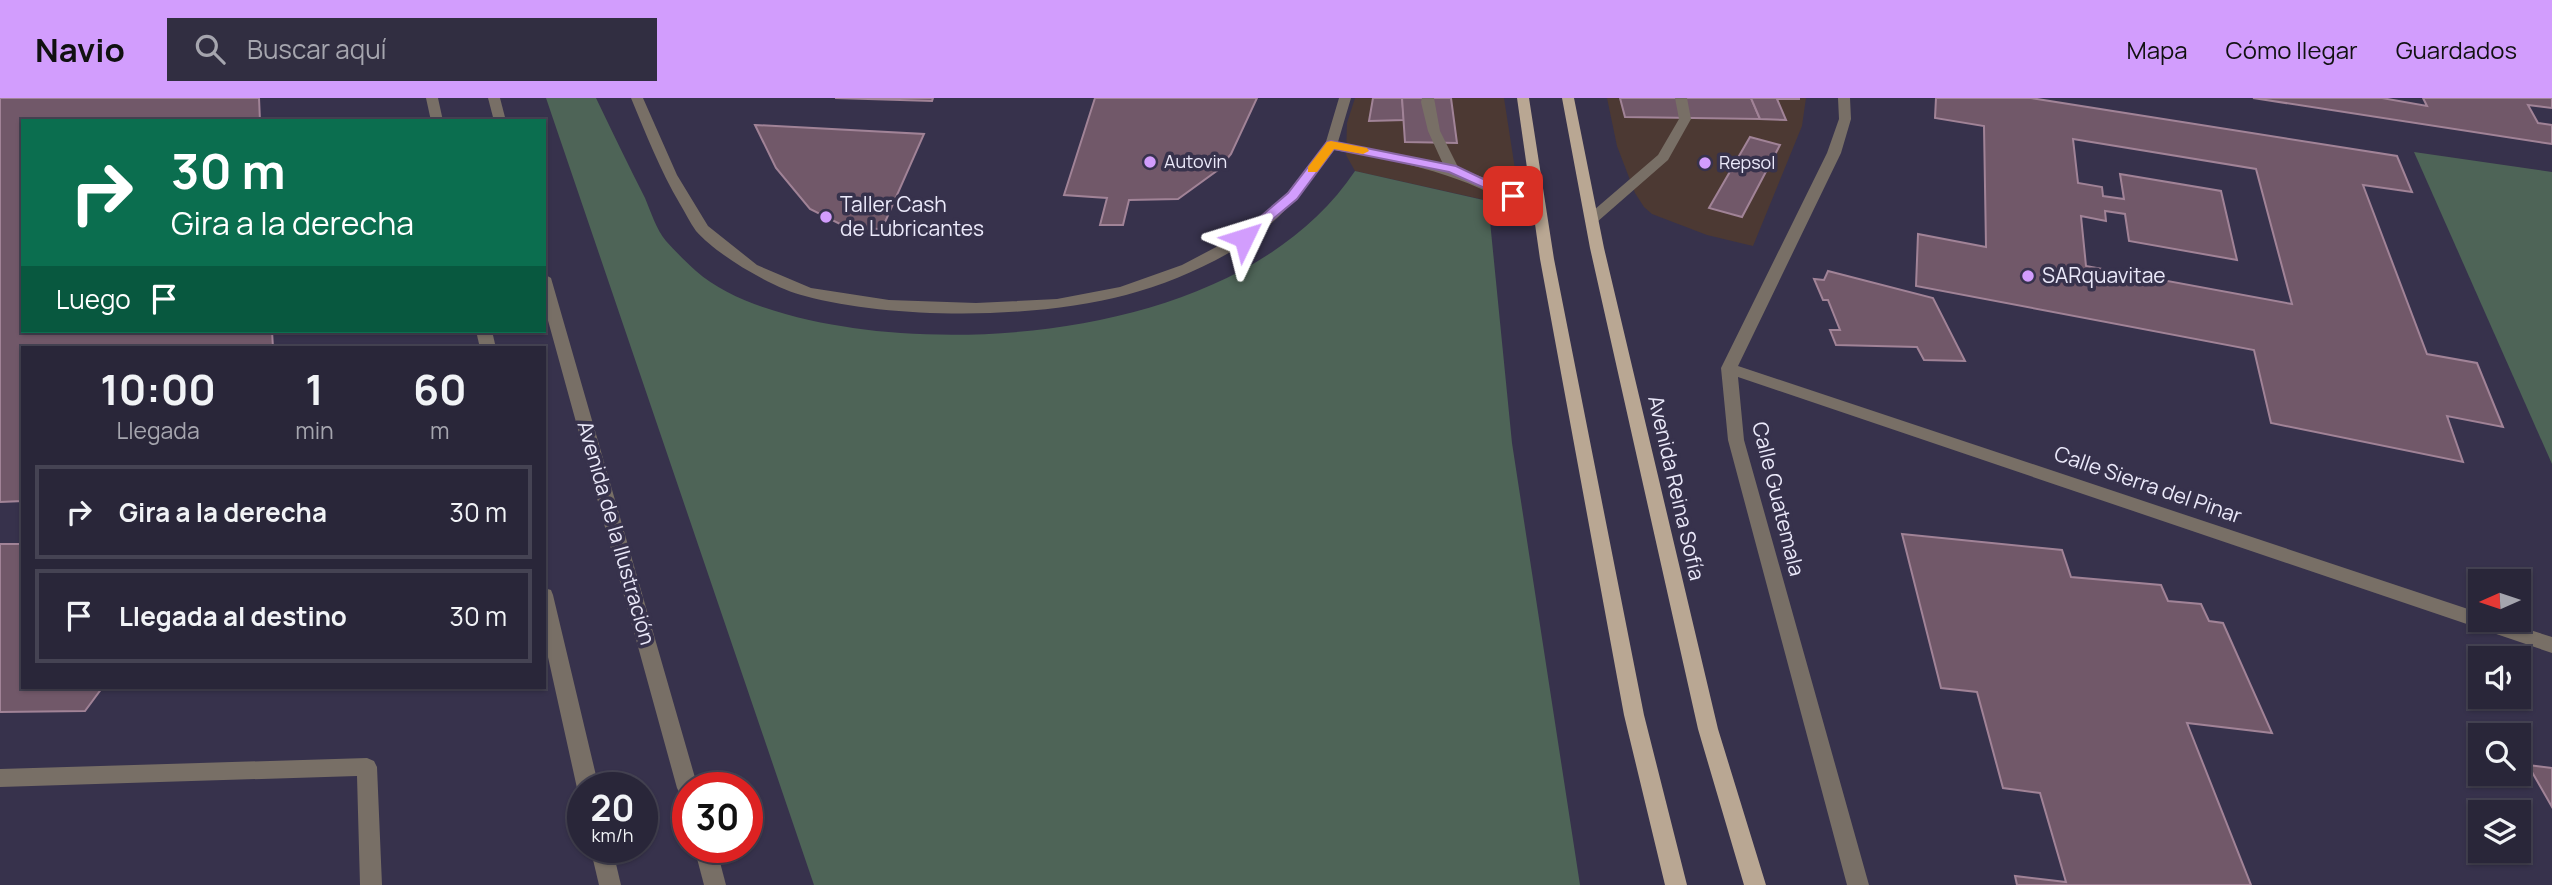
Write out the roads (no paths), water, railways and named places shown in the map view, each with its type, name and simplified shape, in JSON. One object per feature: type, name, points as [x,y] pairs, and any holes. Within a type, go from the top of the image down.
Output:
[{"type":"main road","points":[[1523,98],[1539,216],[1634,715],[1676,885]]},
{"type":"main road","name":"Avenida Reina Sofía","points":[[1568,98],[1592,219],[1709,729],[1755,885]]},
{"type":"street","points":[[432,98],[437,119]]},
{"type":"street","points":[[494,98],[499,119]]},
{"type":"street","points":[[637,98],[670,175],[702,229],[752,268],[807,292],[889,305],[976,308],[1057,304],[1123,291],[1187,268],[1244,238],[1292,196],[1331,145],[1345,98]]},
{"type":"street","points":[[1428,98],[1434,131],[1452,169]]},
{"type":"street","points":[[1592,219],[1663,157],[1685,119],[1681,98]]},
{"type":"street","points":[[1729,368],[1833,153],[1845,119],[1844,98]]},
{"type":"street","points":[[1331,145],[1452,169],[1513,196],[1539,216]]},
{"type":"street","name":"Avenida de la Ilustración","points":[[546,285],[683,772]]},
{"type":"street","name":"Calle Sierra del Pinar","points":[[1729,368],[2552,645]]},
{"type":"street","name":"Calle Guatemala","points":[[1729,368],[1736,440],[1858,885]]},
{"type":"street","points":[[546,604],[584,772]]},
{"type":"street","points":[[0,778],[367,767],[371,885]]},
{"type":"street","points":[[605,863],[610,885]]},
{"type":"street","points":[[709,863],[715,885]]},
{"type":"place","name":"Autovin","points":[[1150,162]]},
{"type":"place","name":"Repsol","points":[[1705,163]]},
{"type":"place","name":"Taller Cash de Lubricantes","points":[[826,217]]},
{"type":"place","name":"SARquavitae","points":[[2028,276]]}]
